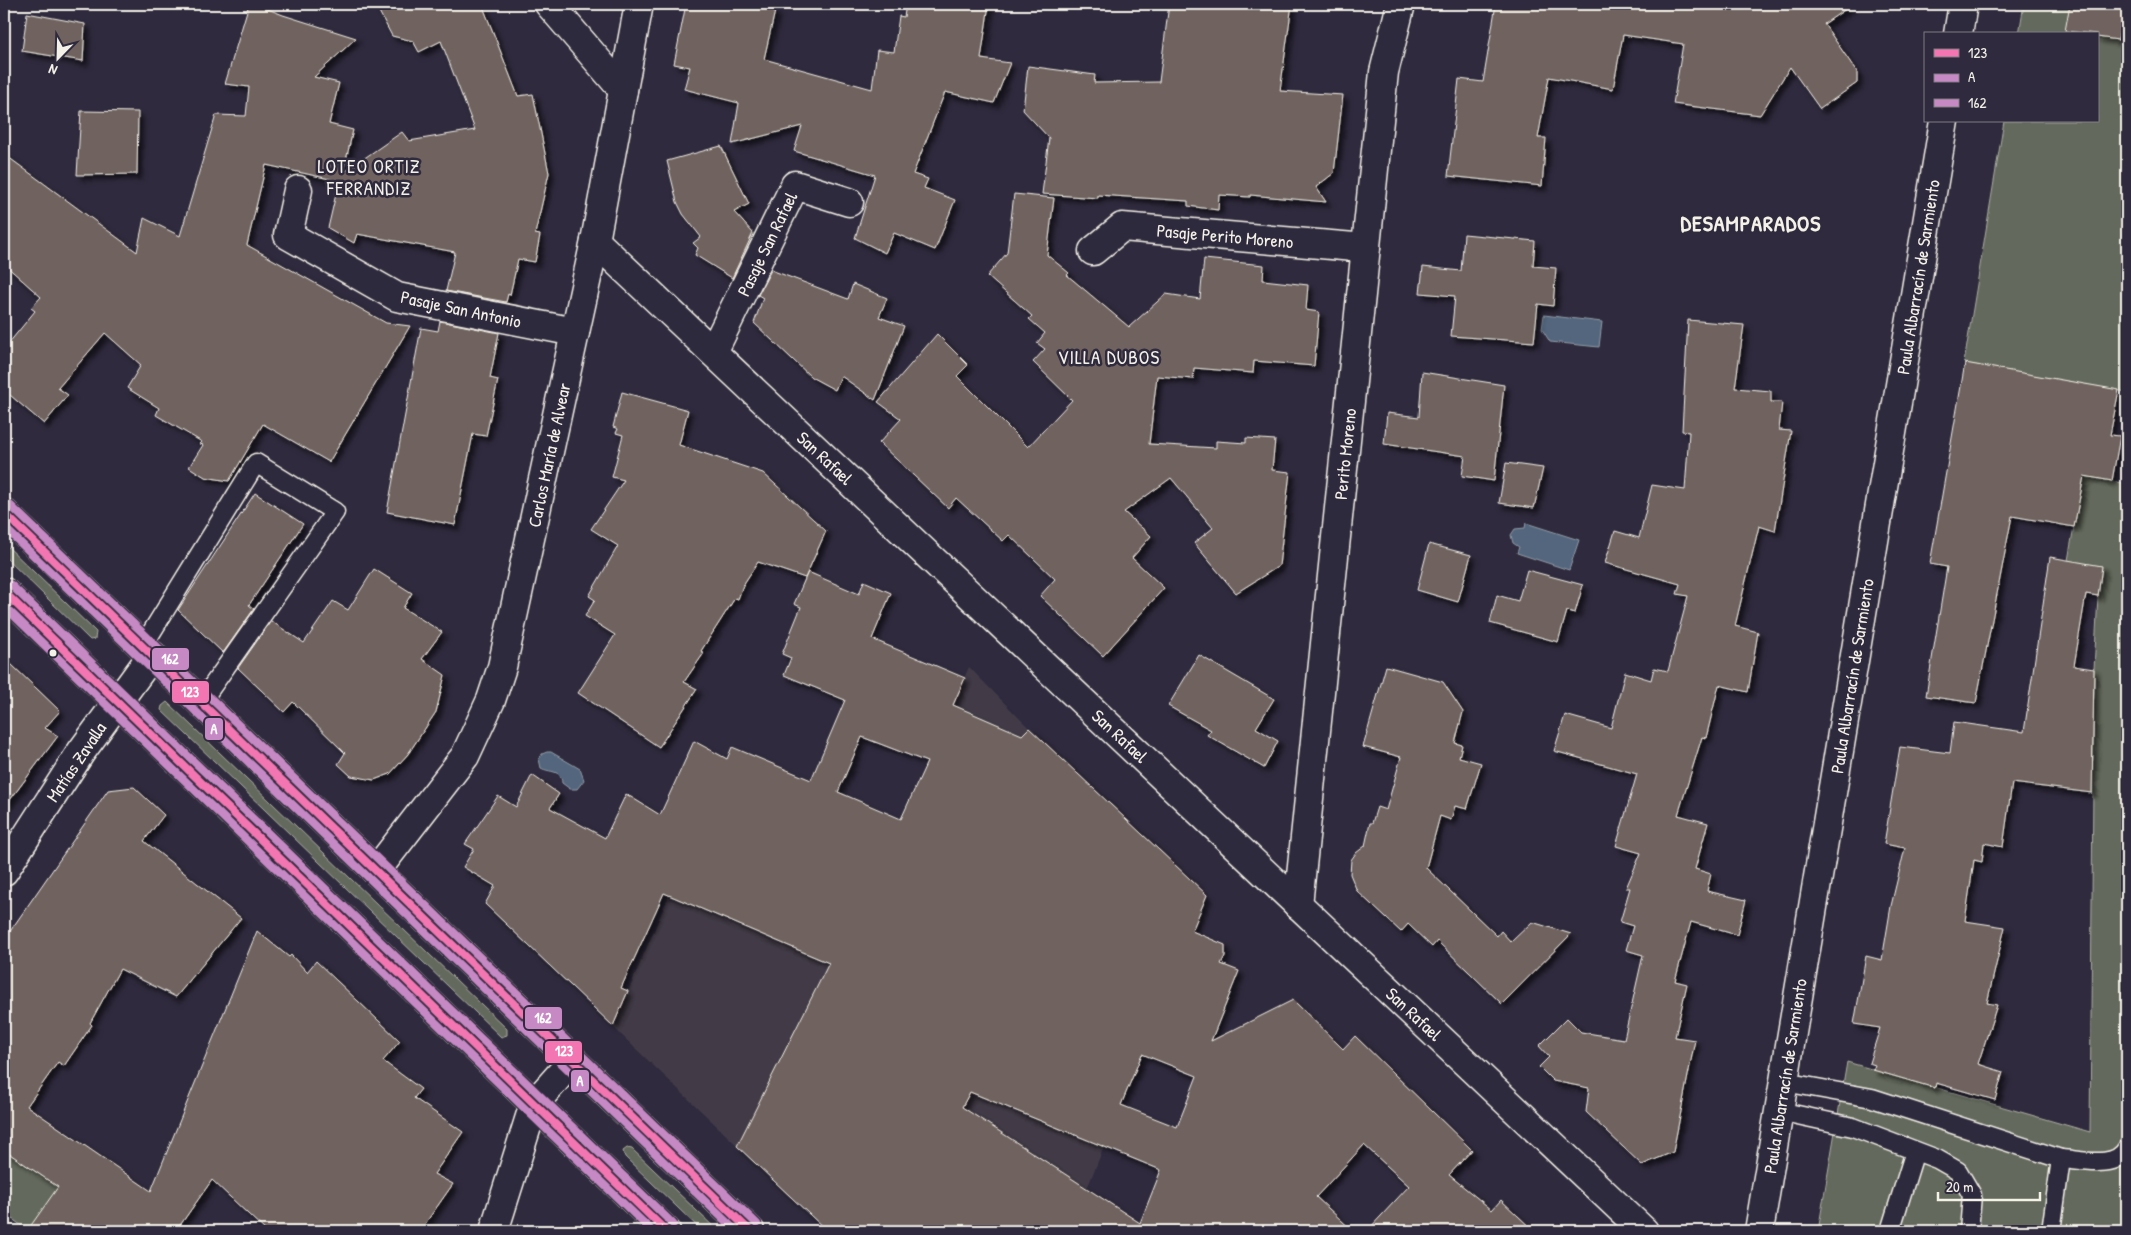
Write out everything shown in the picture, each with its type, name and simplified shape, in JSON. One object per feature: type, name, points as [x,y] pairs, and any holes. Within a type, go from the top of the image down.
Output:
[{"type":"street","points":[[548,4],[623,90]]},
{"type":"street","name":"Carlos María de Alvear","points":[[376,871],[466,756],[491,700],[508,645],[595,241],[638,4]]},
{"type":"street","name":"Perito Moreno","points":[[1298,905],[1384,72],[1401,4]]},
{"type":"street","points":[[1958,32],[1963,4]]},
{"type":"street","name":"Paula Albarracín de Sarmiento","points":[[1759,1231],[1944,122]]},
{"type":"street","name":"Pasaje San Rafael","points":[[713,352],[796,185],[849,202]]},
{"type":"street","name":"Pasaje San Antonio","points":[[298,190],[288,235],[397,297],[575,332]]},
{"type":"street","name":"Pasaje Perito Moreno","points":[[1093,251],[1122,227],[1366,248]]},
{"type":"street","name":"San Rafael","points":[[595,241],[1644,1231]]},
{"type":"street","points":[[4,513],[750,1231]]},
{"type":"street","points":[[4,592],[666,1231]]},
{"type":"street","name":"Matías Zavalla","points":[[4,871],[81,752],[118,702],[147,650]]},
{"type":"street","points":[[494,1231],[534,1104],[573,1060]]},
{"type":"lane","points":[[147,650],[256,463],[335,512],[201,702]]},
{"type":"lane","points":[[1784,1082],[1872,1098],[2061,1159],[2109,1163],[2125,1153],[2127,1148]]},
{"type":"lane","points":[[1779,1111],[1853,1127],[1937,1159],[1958,1172],[1972,1195],[1969,1231]]},
{"type":"lane","points":[[1890,1231],[1915,1151]]},
{"type":"lane","points":[[2051,1231],[2061,1159]]},
{"type":"shaded area","points":[[969,667],[1029,728],[1207,895],[1072,1225],[1066,1231],[827,1231],[613,1027],[732,747],[901,819]]},
{"type":"green space","points":[[2024,4],[2127,4],[2127,392],[1964,363],[2004,122],[2098,122],[2098,32],[2019,32]]},
{"type":"green space","points":[[2083,475],[2127,484],[2127,1231],[1818,1231],[1847,1062],[2090,1132],[2094,669],[2098,596],[2063,589]]},
{"type":"green space","points":[[4,543],[96,632],[95,639],[90,640],[4,556]]},
{"type":"green space","points":[[167,702],[507,1029],[507,1035],[501,1037],[161,710],[162,706]]},
{"type":"green space","points":[[627,1148],[632,1149],[718,1231],[702,1231],[625,1157],[623,1151]]},
{"type":"green space","points":[[4,1150],[123,1231],[19,1231],[22,1226],[4,1213]]},
{"type":"water","points":[[1544,315],[1602,322],[1599,347],[1550,342],[1542,329]]},
{"type":"water","points":[[1526,523],[1579,540],[1569,570],[1517,553],[1519,547],[1513,543],[1511,535],[1515,529],[1525,528]]},
{"type":"water","points":[[551,752],[580,769],[584,780],[577,789],[570,789],[562,783],[560,775],[557,773],[541,768],[539,759],[542,754]]},
{"type":"building","points":[[249,4],[255,4],[356,38],[314,77],[339,83],[329,124],[353,130],[343,173],[402,132],[409,141],[475,130],[441,41],[419,52],[413,41],[392,36],[375,4],[482,4],[518,96],[533,94],[549,173],[535,234],[540,235],[535,262],[518,259],[510,295],[508,294],[506,302],[446,291],[455,252],[357,234],[354,243],[328,228],[339,181],[266,165],[247,245],[386,323],[410,326],[329,462],[263,424],[229,481],[205,477],[189,467],[203,445],[200,444],[202,442],[156,415],[159,408],[127,388],[141,365],[105,333],[58,388],[68,395],[44,424],[4,390],[4,349],[35,311],[31,308],[41,297],[4,264],[4,154],[137,252],[144,218],[180,236],[216,115],[246,116],[249,87],[225,84]]},
{"type":"building","points":[[686,4],[766,4],[765,9],[775,11],[764,59],[872,89],[877,50],[894,52],[899,16],[904,17],[906,4],[989,4],[981,59],[1010,63],[994,103],[945,92],[913,174],[928,179],[924,188],[955,200],[935,250],[894,233],[885,253],[855,238],[875,175],[794,151],[802,126],[732,144],[739,103],[684,89],[690,67],[674,64]]},
{"type":"building","points":[[1169,4],[1292,4],[1280,91],[1343,95],[1334,173],[1316,187],[1326,202],[1250,195],[1250,197],[1219,195],[1218,210],[1188,206],[1188,201],[1098,195],[1098,198],[1042,194],[1049,138],[1023,110],[1028,66],[1095,75],[1094,83],[1159,82]]},
{"type":"building","points":[[1496,4],[1853,4],[1824,24],[1857,72],[1857,83],[1820,109],[1790,67],[1760,115],[1673,104],[1683,44],[1623,35],[1613,89],[1549,77],[1538,138],[1546,138],[1542,186],[1448,176],[1459,79],[1483,82]]},
{"type":"building","points":[[2070,4],[2125,4],[2118,40],[2098,37],[2098,32],[2065,31]]},
{"type":"building","points":[[27,13],[85,24],[83,61],[22,51]]},
{"type":"building","points":[[81,111],[138,112],[137,174],[77,175]]},
{"type":"building","points":[[721,146],[749,204],[734,212],[753,233],[732,278],[695,255],[698,248],[693,243],[701,237],[683,214],[677,202],[667,161]]},
{"type":"building","points":[[1014,194],[1054,198],[1047,255],[1069,273],[1067,275],[1129,327],[1166,294],[1200,299],[1204,259],[1264,265],[1263,280],[1308,285],[1306,310],[1319,312],[1314,366],[1254,361],[1253,373],[1194,368],[1193,379],[1157,376],[1149,444],[1216,448],[1216,441],[1246,443],[1246,438],[1275,440],[1272,470],[1290,472],[1279,566],[1236,593],[1194,543],[1213,528],[1171,478],[1124,512],[1151,536],[1132,558],[1164,588],[1103,656],[1040,596],[1055,579],[1009,535],[1003,541],[956,498],[948,508],[879,443],[901,419],[878,402],[937,334],[968,365],[957,376],[1028,447],[1072,400],[1033,362],[1045,349],[1037,343],[1045,333],[1029,319],[1032,316],[987,276],[1007,253]]},
{"type":"building","points":[[1464,234],[1535,241],[1533,266],[1556,268],[1553,306],[1538,304],[1534,342],[1451,336],[1455,296],[1420,293],[1423,267],[1461,271]]},
{"type":"building","points":[[771,270],[848,299],[853,284],[887,298],[879,317],[904,326],[875,400],[841,376],[835,390],[811,377],[754,323],[763,298],[758,295]]},
{"type":"building","points":[[1688,320],[1744,325],[1735,388],[1771,391],[1771,402],[1782,402],[1779,430],[1791,431],[1775,531],[1759,526],[1735,626],[1758,632],[1748,692],[1719,685],[1706,738],[1702,737],[1678,815],[1708,823],[1695,869],[1711,874],[1707,891],[1746,900],[1737,935],[1691,922],[1675,981],[1687,984],[1675,1037],[1695,1040],[1673,1152],[1642,1165],[1586,1112],[1589,1088],[1553,1081],[1539,1067],[1549,1057],[1539,1046],[1567,1018],[1581,1032],[1624,1039],[1643,955],[1626,950],[1633,926],[1620,922],[1630,888],[1626,888],[1641,853],[1616,846],[1637,774],[1554,751],[1565,715],[1611,728],[1625,672],[1651,680],[1654,668],[1668,671],[1688,596],[1677,594],[1680,584],[1605,563],[1615,531],[1639,538],[1652,485],[1685,490],[1689,432],[1682,431]]},
{"type":"building","points":[[440,321],[499,333],[490,378],[498,380],[486,436],[473,434],[455,525],[387,512],[421,328],[438,331]]},
{"type":"building","points":[[1965,363],[2119,390],[2110,435],[2120,436],[2112,481],[2084,476],[2074,527],[2012,516],[1976,703],[1926,696],[1947,567],[1930,564]]},
{"type":"building","points":[[1422,372],[1504,385],[1494,481],[1462,476],[1465,456],[1384,444],[1387,413],[1419,417]]},
{"type":"building","points":[[622,392],[688,410],[679,445],[763,473],[826,531],[805,578],[758,562],[743,585],[738,599],[735,598],[701,651],[704,653],[684,682],[697,689],[659,747],[578,693],[615,635],[585,616],[595,600],[589,596],[618,546],[591,529],[624,480],[612,477],[623,435],[616,433],[618,429],[613,427]]},
{"type":"building","points":[[1506,463],[1543,468],[1534,508],[1499,503]]},
{"type":"building","points":[[255,493],[303,524],[249,605],[254,609],[223,653],[178,610]]},
{"type":"building","points":[[1429,544],[1471,555],[1458,602],[1417,590]]},
{"type":"building","points":[[2050,557],[2102,566],[2098,596],[2086,594],[2074,666],[2094,669],[2092,793],[2012,783],[2003,847],[1984,843],[1982,862],[1974,860],[1965,921],[2005,927],[1987,1003],[1997,1005],[1978,1064],[2003,1072],[1995,1100],[1936,1083],[1935,1088],[1873,1070],[1875,1065],[1869,1063],[1880,1028],[1854,1024],[1866,956],[1882,960],[1891,906],[1905,848],[1884,844],[1900,747],[1950,753],[1954,722],[2024,732]]},
{"type":"building","points":[[374,569],[412,593],[403,608],[442,632],[422,659],[445,675],[436,712],[408,754],[390,774],[374,780],[351,776],[338,764],[345,753],[293,702],[284,712],[238,668],[271,621],[304,643],[333,601],[348,610]]},
{"type":"building","points":[[1527,570],[1583,585],[1575,613],[1567,611],[1558,642],[1490,623],[1497,595],[1518,601]]},
{"type":"building","points":[[808,572],[859,594],[864,581],[891,593],[872,639],[965,678],[953,705],[1022,735],[1029,728],[1207,895],[1192,931],[1225,945],[1225,956],[1221,964],[1239,971],[1211,1041],[1293,1000],[1343,1049],[1355,1036],[1472,1150],[1449,1175],[1492,1210],[1501,1200],[1534,1231],[1367,1231],[1409,1186],[1364,1145],[1316,1197],[1353,1231],[827,1231],[737,1146],[829,963],[664,893],[621,988],[628,991],[613,1026],[485,904],[495,886],[463,867],[474,849],[465,844],[498,796],[516,807],[532,775],[559,794],[550,808],[605,838],[626,794],[660,815],[694,741],[727,759],[732,747],[811,780],[845,700],[784,675],[791,658],[782,654],[801,607],[794,604]],"holes":[[[862,737],[927,762],[901,819],[838,792]],[[1142,1054],[1197,1076],[1177,1127],[1121,1105]],[[970,1092],[1161,1170],[1140,1223],[962,1107]]]},
{"type":"building","points":[[1199,655],[1274,699],[1256,728],[1278,741],[1264,768],[1207,735],[1211,730],[1168,706]]},
{"type":"building","points":[[11,664],[60,711],[45,728],[58,736],[4,808],[4,685]]},
{"type":"building","points":[[1386,666],[1443,682],[1463,712],[1455,743],[1462,745],[1459,757],[1481,763],[1467,809],[1455,806],[1451,820],[1440,816],[1426,868],[1497,936],[1501,931],[1511,942],[1532,922],[1571,934],[1502,1004],[1437,941],[1432,947],[1408,924],[1401,932],[1357,891],[1350,874],[1351,860],[1365,846],[1370,823],[1372,823],[1377,807],[1386,810],[1401,757],[1363,747]]},
{"type":"building","points":[[134,787],[164,815],[144,841],[241,918],[176,997],[120,969],[90,1023],[92,1025],[64,1066],[58,1062],[27,1106],[151,1191],[257,931],[289,957],[291,955],[307,972],[316,961],[400,1041],[383,1061],[421,1089],[414,1098],[463,1132],[434,1174],[453,1184],[420,1231],[266,1231],[212,1180],[176,1231],[27,1231],[58,1187],[4,1150],[4,940],[108,790]]},
{"type":"transit line","name":"162","points":[[11,506],[757,1224]]},
{"type":"transit line","name":"123","points":[[4,513],[750,1231]]},
{"type":"transit line","name":"A","points":[[4,527],[736,1231]]},
{"type":"transit line","name":"162","points":[[11,585],[673,1224]]},
{"type":"transit line","name":"123","points":[[4,592],[666,1231]]},
{"type":"transit line","name":"A","points":[[4,606],[652,1231]]},
{"type":"district","name":"LOTEO ORTIZ FERRANDIZ","points":[[369,177]]},
{"type":"district","name":"DESAMPARADOS","points":[[1751,223]]},
{"type":"district","name":"VILLA DUBOS","points":[[1109,357]]}]
